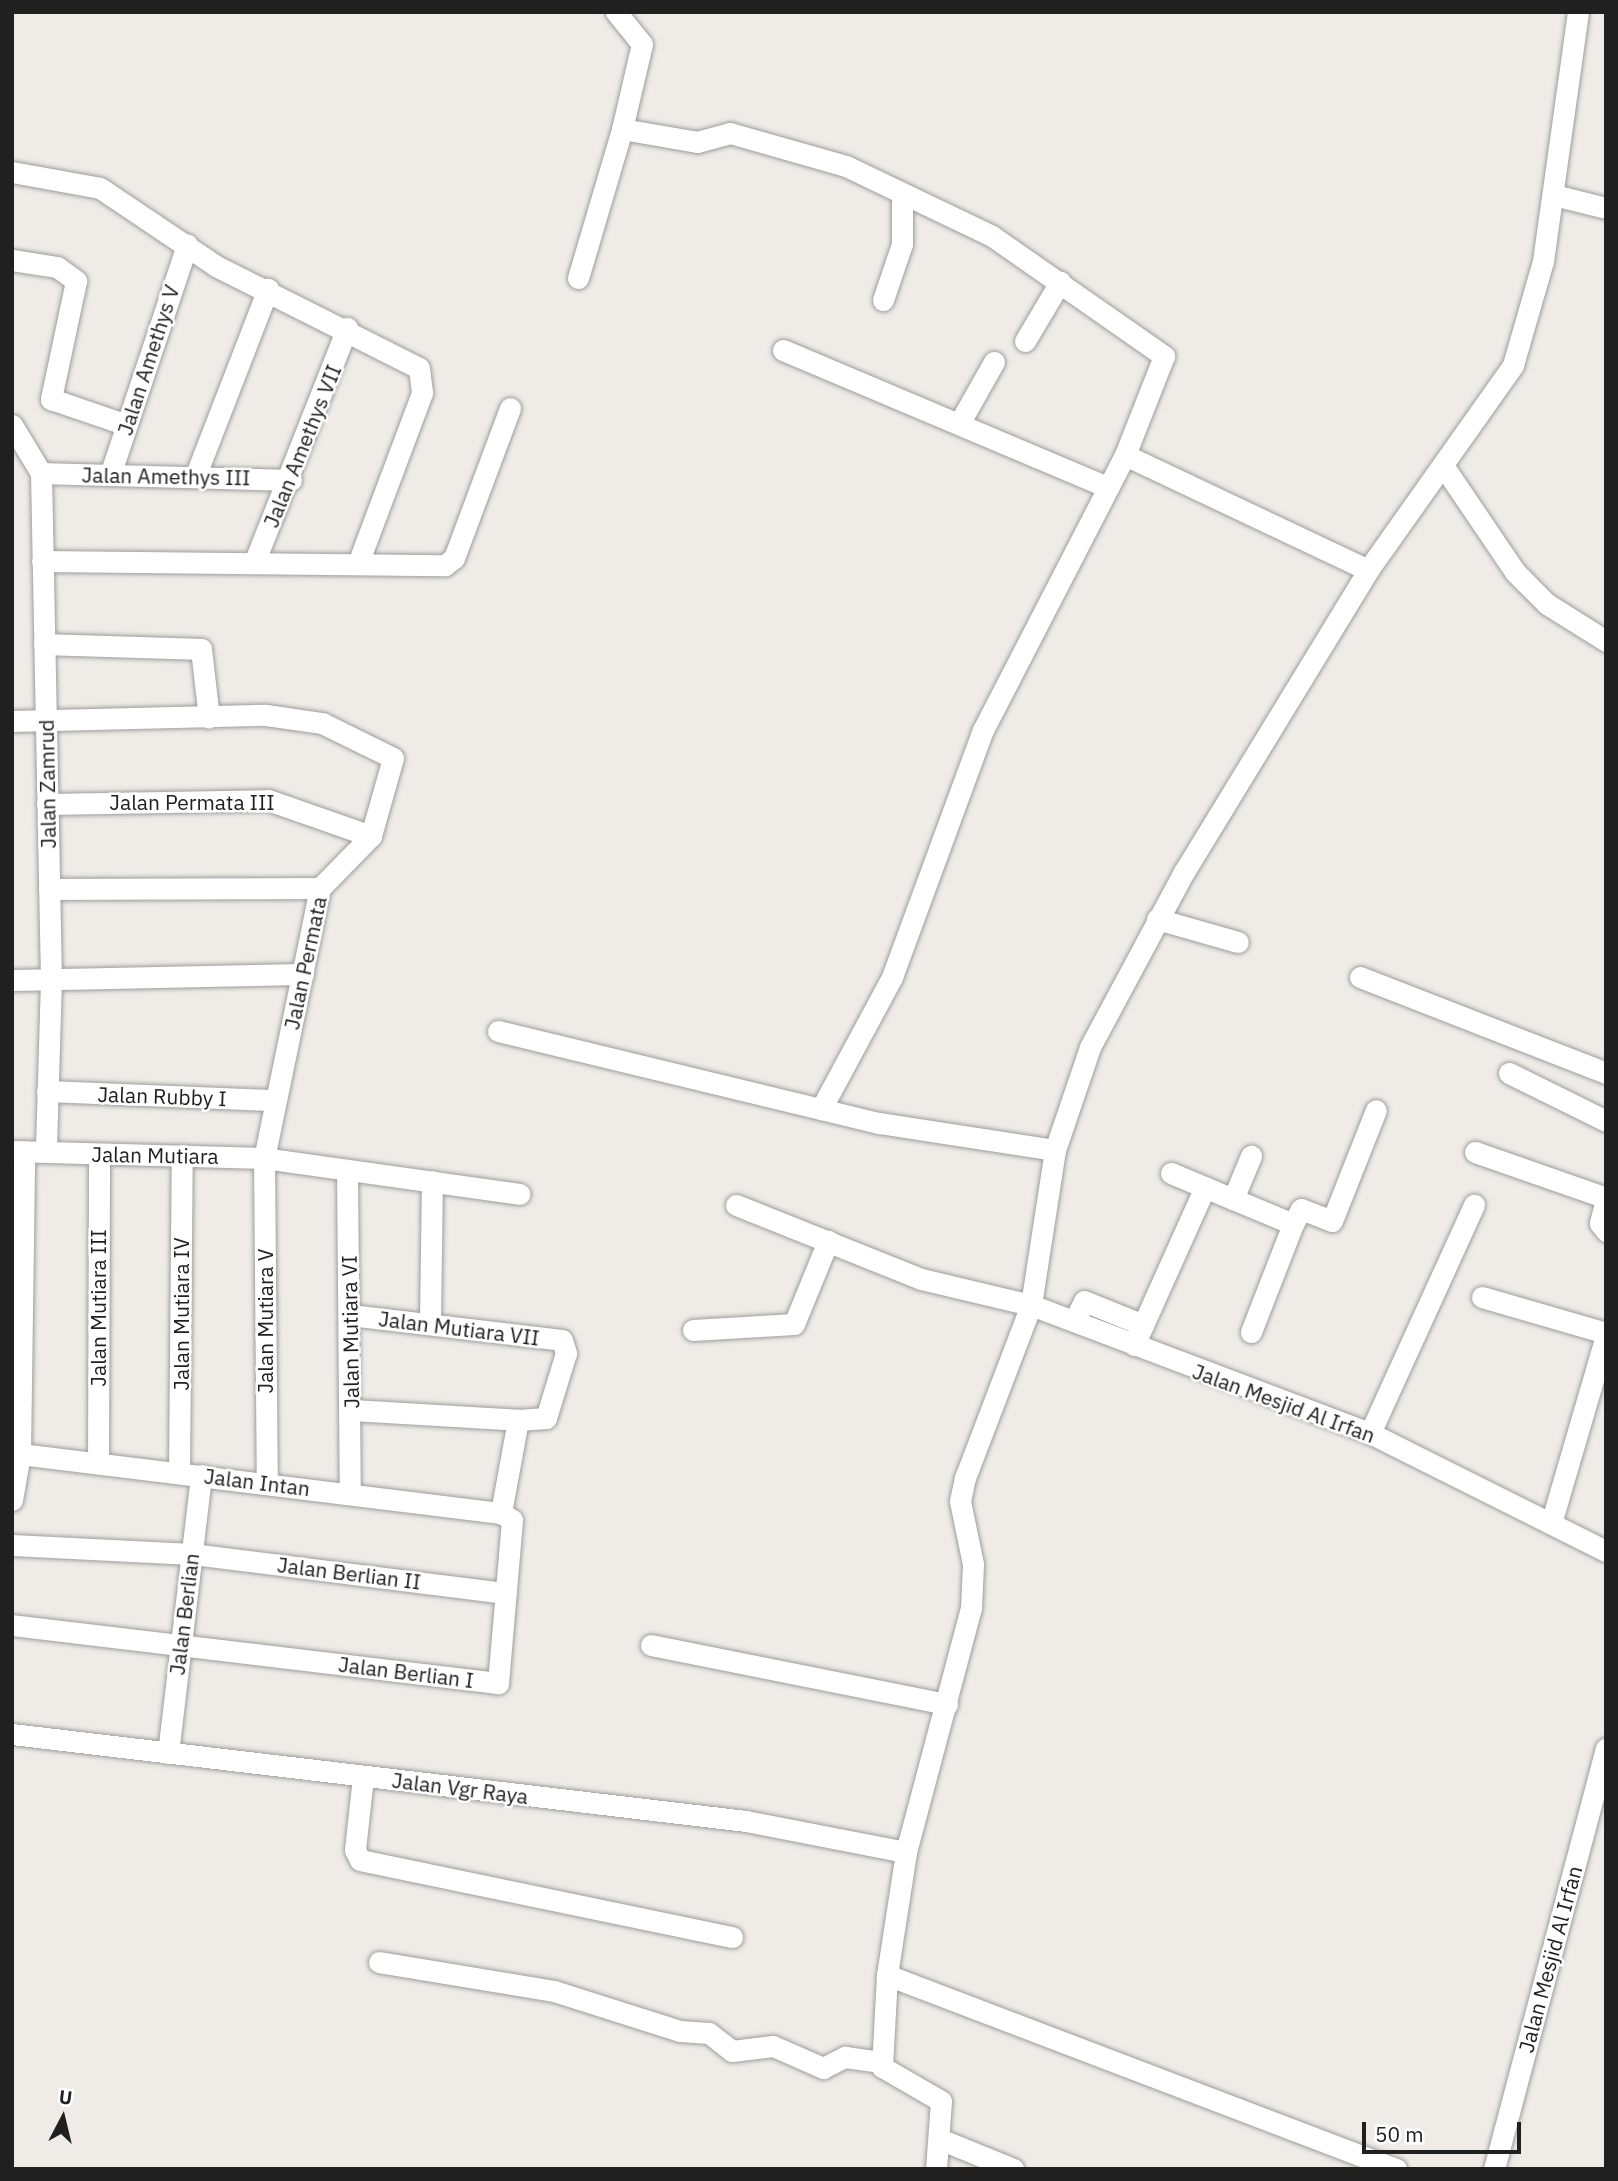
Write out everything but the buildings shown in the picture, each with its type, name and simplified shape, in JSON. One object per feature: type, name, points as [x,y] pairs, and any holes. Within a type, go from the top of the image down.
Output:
[{"type":"street","points":[[578,278],[622,129],[642,44],[616,12]]},
{"type":"street","points":[[936,2169],[942,2140],[941,2101],[885,2071],[881,2062],[887,1975],[906,1853],[947,1704],[974,1585],[960,1501],[965,1478],[1031,1305],[1055,1150],[1090,1047],[1157,919],[1368,570],[1444,467],[1513,365],[1535,298],[1554,195],[1578,12]]},
{"type":"street","points":[[622,129],[697,142],[730,133],[846,166],[902,194],[962,219],[1060,282],[1164,356],[1125,455],[983,730],[892,977],[821,1109]]},
{"type":"street","points":[[12,172],[100,187],[187,245],[413,363],[425,381],[359,561]]},
{"type":"street","points":[[883,300],[902,244],[902,194]]},
{"type":"street","points":[[1554,195],[1606,208]]},
{"type":"street","name":"Jalan Amethys V","points":[[110,475],[187,245]]},
{"type":"street","points":[[12,260],[57,267],[74,277],[78,290],[51,399],[127,425]]},
{"type":"street","points":[[1025,341],[1060,282]]},
{"type":"street","points":[[195,477],[268,289]]},
{"type":"street","name":"Jalan Amethys VII","points":[[254,563],[291,480],[347,328]]},
{"type":"street","points":[[783,350],[960,422],[1108,487]]},
{"type":"street","points":[[960,422],[994,362]]},
{"type":"street","points":[[42,561],[450,562],[510,408]]},
{"type":"street","name":"Jalan Zamrud","points":[[12,425],[40,473],[51,979],[47,1091],[27,1151],[12,1500]]},
{"type":"street","points":[[1125,455],[1368,570]]},
{"type":"street","points":[[1444,467],[1521,579],[1606,641]]},
{"type":"street","name":"Jalan Amethys III","points":[[40,473],[291,480]]},
{"type":"street","points":[[44,645],[201,649],[209,718]]},
{"type":"street","name":"Jalan Permata","points":[[12,721],[266,715],[323,723],[388,754],[394,765],[371,836],[320,888],[264,1158]]},
{"type":"street","name":"Jalan Permata III","points":[[47,804],[268,800],[371,836]]},
{"type":"street","points":[[49,889],[320,888]]},
{"type":"street","points":[[1157,919],[1238,942]]},
{"type":"street","points":[[12,980],[303,974]]},
{"type":"street","points":[[1360,977],[1606,1073]]},
{"type":"street","points":[[498,1031],[821,1109],[990,1144],[1055,1150]]},
{"type":"street","points":[[1509,1073],[1606,1121]]},
{"type":"street","name":"Jalan Rubby I","points":[[47,1091],[276,1100]]},
{"type":"street","points":[[1251,1332],[1301,1209],[1332,1221],[1376,1110]]},
{"type":"street","name":"Jalan Mutiara","points":[[27,1151],[264,1158],[519,1194]]},
{"type":"street","points":[[1475,1152],[1606,1199],[1600,1223],[1606,1231]]},
{"type":"street","name":"Jalan Mutiara III","points":[[98,1463],[99,1154]]},
{"type":"street","name":"Jalan Mutiara IV","points":[[179,1473],[182,1155]]},
{"type":"street","points":[[1233,1199],[1251,1156]]},
{"type":"street","name":"Jalan Mutiara V","points":[[264,1158],[267,1484]]},
{"type":"street","name":"Jalan Mutiara VI","points":[[347,1170],[352,1410],[350,1494]]},
{"type":"street","points":[[1171,1173],[1293,1224]]},
{"type":"street","points":[[430,1321],[432,1181]]},
{"type":"street","points":[[1135,1345],[1205,1187]]},
{"type":"street","name":"Jalan Mesjid Al Irfan","points":[[736,1205],[921,1279],[1031,1305],[1370,1433],[1552,1520],[1606,1551]]},
{"type":"street","points":[[1370,1433],[1474,1205]]},
{"type":"street","points":[[693,1329],[794,1324],[828,1241]]},
{"type":"street","points":[[1482,1297],[1606,1334],[1552,1520]]},
{"type":"street","points":[[1074,1321],[1084,1301],[1143,1325]]},
{"type":"street","name":"Jalan Mutiara VII","points":[[350,1315],[430,1321],[566,1343],[546,1418],[518,1420]]},
{"type":"street","points":[[352,1410],[518,1420],[501,1513]]},
{"type":"street","name":"Jalan Intan","points":[[16,1453],[501,1513]]},
{"type":"street","name":"Jalan Berlian","points":[[168,1753],[201,1475]]},
{"type":"street","name":"Jalan Berlian I","points":[[181,1645],[498,1683],[512,1520],[501,1513]]},
{"type":"street","name":"Jalan Berlian II","points":[[12,1545],[192,1554],[506,1593]]},
{"type":"street","points":[[12,1625],[181,1645]]},
{"type":"street","points":[[651,1645],[947,1704]]},
{"type":"street","name":"Jalan Vgr Raya","points":[[12,1734],[746,1821],[906,1853]]},
{"type":"street","name":"Jalan Mesjid Al Irfan","points":[[1494,2169],[1606,1749]]},
{"type":"street","points":[[363,1777],[355,1850],[360,1860],[732,1937]]},
{"type":"street","points":[[379,1962],[562,1993],[680,2031],[709,2034],[732,2051],[773,2046],[823,2068],[845,2057],[881,2062]]},
{"type":"street","points":[[887,1975],[1396,2169]]},
{"type":"street","points":[[942,2140],[1013,2169]]}]
